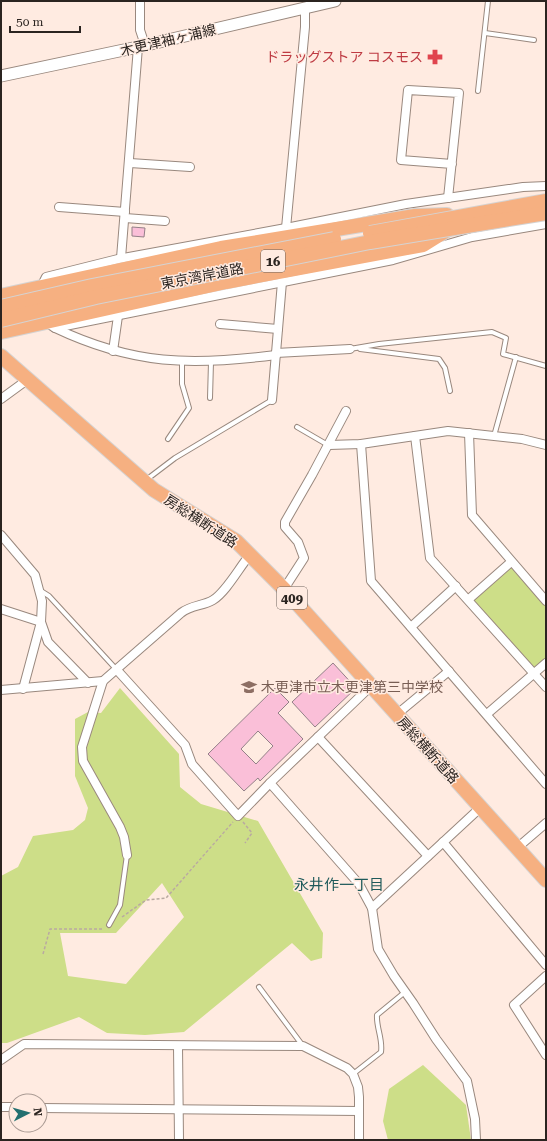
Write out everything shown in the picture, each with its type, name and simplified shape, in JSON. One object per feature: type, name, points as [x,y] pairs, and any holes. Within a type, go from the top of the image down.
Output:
[{"type":"highway","name":"東京湾岸道路","points":[[1,307],[92,286],[207,263],[546,201]]},
{"type":"highway","name":"東京湾岸道路","points":[[1,320],[96,297],[370,242],[546,213]]},
{"type":"highway","name":"16","points":[[1,296],[221,248],[415,216],[466,215]]},
{"type":"highway","name":"16","points":[[1,332],[50,325],[226,282],[423,245],[447,230]]},
{"type":"highway","name":"房総横断道路","points":[[1,356],[154,490],[236,541],[249,556],[284,589],[370,687],[546,880]]},
{"type":"main road","name":"木更津袖ヶ浦線","points":[[1,76],[141,46],[335,1]]},
{"type":"street","points":[[121,258],[141,46],[140,1]]},
{"type":"street","points":[[286,228],[305,27],[305,8]]},
{"type":"street","points":[[448,198],[452,164],[459,94],[408,90],[401,160],[452,164]]},
{"type":"street","points":[[130,163],[190,167]]},
{"type":"street","points":[[40,287],[46,277],[121,258],[286,228],[406,204],[523,187],[546,186]]},
{"type":"street","points":[[59,207],[165,221]]},
{"type":"street","points":[[50,325],[118,316],[393,260],[472,237],[546,224]]},
{"type":"street","points":[[272,400],[282,282]]},
{"type":"street","points":[[113,351],[118,316]]},
{"type":"street","points":[[220,324],[278,329]]},
{"type":"street","points":[[50,325],[84,342],[146,359],[211,362],[276,354],[350,349]]},
{"type":"street","points":[[1,399],[27,380]]},
{"type":"street","points":[[284,589],[304,558],[298,542],[285,527],[285,522],[329,445],[346,411]]},
{"type":"street","points":[[329,445],[361,444],[448,431],[522,439],[546,445]]},
{"type":"street","points":[[469,434],[472,515],[511,562],[545,598]]},
{"type":"street","points":[[415,436],[430,558],[469,599],[546,687]]},
{"type":"street","points":[[361,444],[371,581],[546,784]]},
{"type":"street","points":[[1,535],[35,575],[42,601],[41,622],[23,689]]},
{"type":"street","points":[[1,690],[103,681],[187,608],[213,601],[222,592],[249,556]]},
{"type":"street","points":[[469,599],[511,562]]},
{"type":"street","points":[[411,627],[456,586]]},
{"type":"street","points":[[1,609],[41,622]]},
{"type":"street","points":[[41,622],[48,642],[88,683]]},
{"type":"street","points":[[487,714],[546,663]]},
{"type":"street","points":[[117,670],[185,745],[192,764],[238,816],[270,783],[370,687]]},
{"type":"street","points":[[396,715],[449,671]]},
{"type":"street","points":[[103,681],[82,747],[83,760],[116,818],[124,837],[127,855]]},
{"type":"street","points":[[318,737],[428,856]]},
{"type":"street","points":[[270,783],[359,884],[372,908],[378,949],[436,1039],[467,1081],[475,1119],[476,1140]]},
{"type":"street","points":[[372,908],[480,808]]},
{"type":"street","points":[[517,848],[546,823]]},
{"type":"street","points":[[443,842],[546,965]]},
{"type":"street","points":[[546,976],[514,1005],[546,1055]]},
{"type":"street","points":[[1,1060],[24,1044],[303,1046],[347,1068],[353,1074],[358,1087],[360,1140]]},
{"type":"street","points":[[178,1046],[179,1140]]},
{"type":"street","points":[[48,1108],[359,1112]]},
{"type":"lane","points":[[478,91],[488,1]]},
{"type":"lane","points":[[485,33],[534,40]]},
{"type":"lane","points":[[350,349],[379,344],[492,332],[506,338],[503,354],[546,366]]},
{"type":"lane","points":[[350,349],[439,359],[445,368],[450,391]]},
{"type":"lane","points":[[494,436],[516,357]]},
{"type":"lane","points":[[168,439],[189,408],[182,384],[182,361]]},
{"type":"lane","points":[[210,398],[211,362]]},
{"type":"lane","points":[[144,482],[175,458],[272,400]]},
{"type":"lane","points":[[297,427],[329,445]]},
{"type":"lane","points":[[39,590],[49,596],[117,670]]},
{"type":"lane","points":[[109,926],[120,905],[127,855]]},
{"type":"lane","points":[[259,987],[303,1046]]},
{"type":"lane","points":[[353,1074],[381,1052],[382,1042],[376,1021],[377,1015],[405,992]]},
{"type":"path","points":[[175,887],[238,816],[252,833],[245,843]]},
{"type":"green space","points":[[511,562],[546,601],[546,663],[534,674],[469,599]]},
{"type":"green space","points":[[120,688],[179,754],[180,787],[201,804],[258,821],[323,933],[322,958],[311,961],[292,943],[184,1032],[145,1035],[107,1033],[79,1017],[7,1043],[1,1043],[1,876],[18,867],[33,836],[73,830],[85,820],[88,808],[75,776],[75,719],[88,712],[101,713]],"holes":[[[162,883],[184,917],[126,984],[68,976],[60,933],[116,933]]]},
{"type":"green space","points":[[423,1065],[466,1105],[471,1140],[388,1140],[383,1121],[389,1089]]},
{"type":"building","points":[[132,227],[145,228],[144,237],[132,236]]},
{"type":"building","points":[[333,663],[356,688],[315,727],[292,702]]},
{"type":"building","points":[[275,688],[289,702],[278,713],[303,739],[260,781],[258,778],[244,791],[208,754]],"holes":[[[258,731],[273,746],[256,764],[241,749]]]},
{"type":"place","name":"ドラッグストア コスモス","points":[[435,57]]},
{"type":"place","name":"木更津市立木更津第三中学校","points":[[249,687]]},
{"type":"district","name":"永井作一丁目","points":[[339,885]]}]
